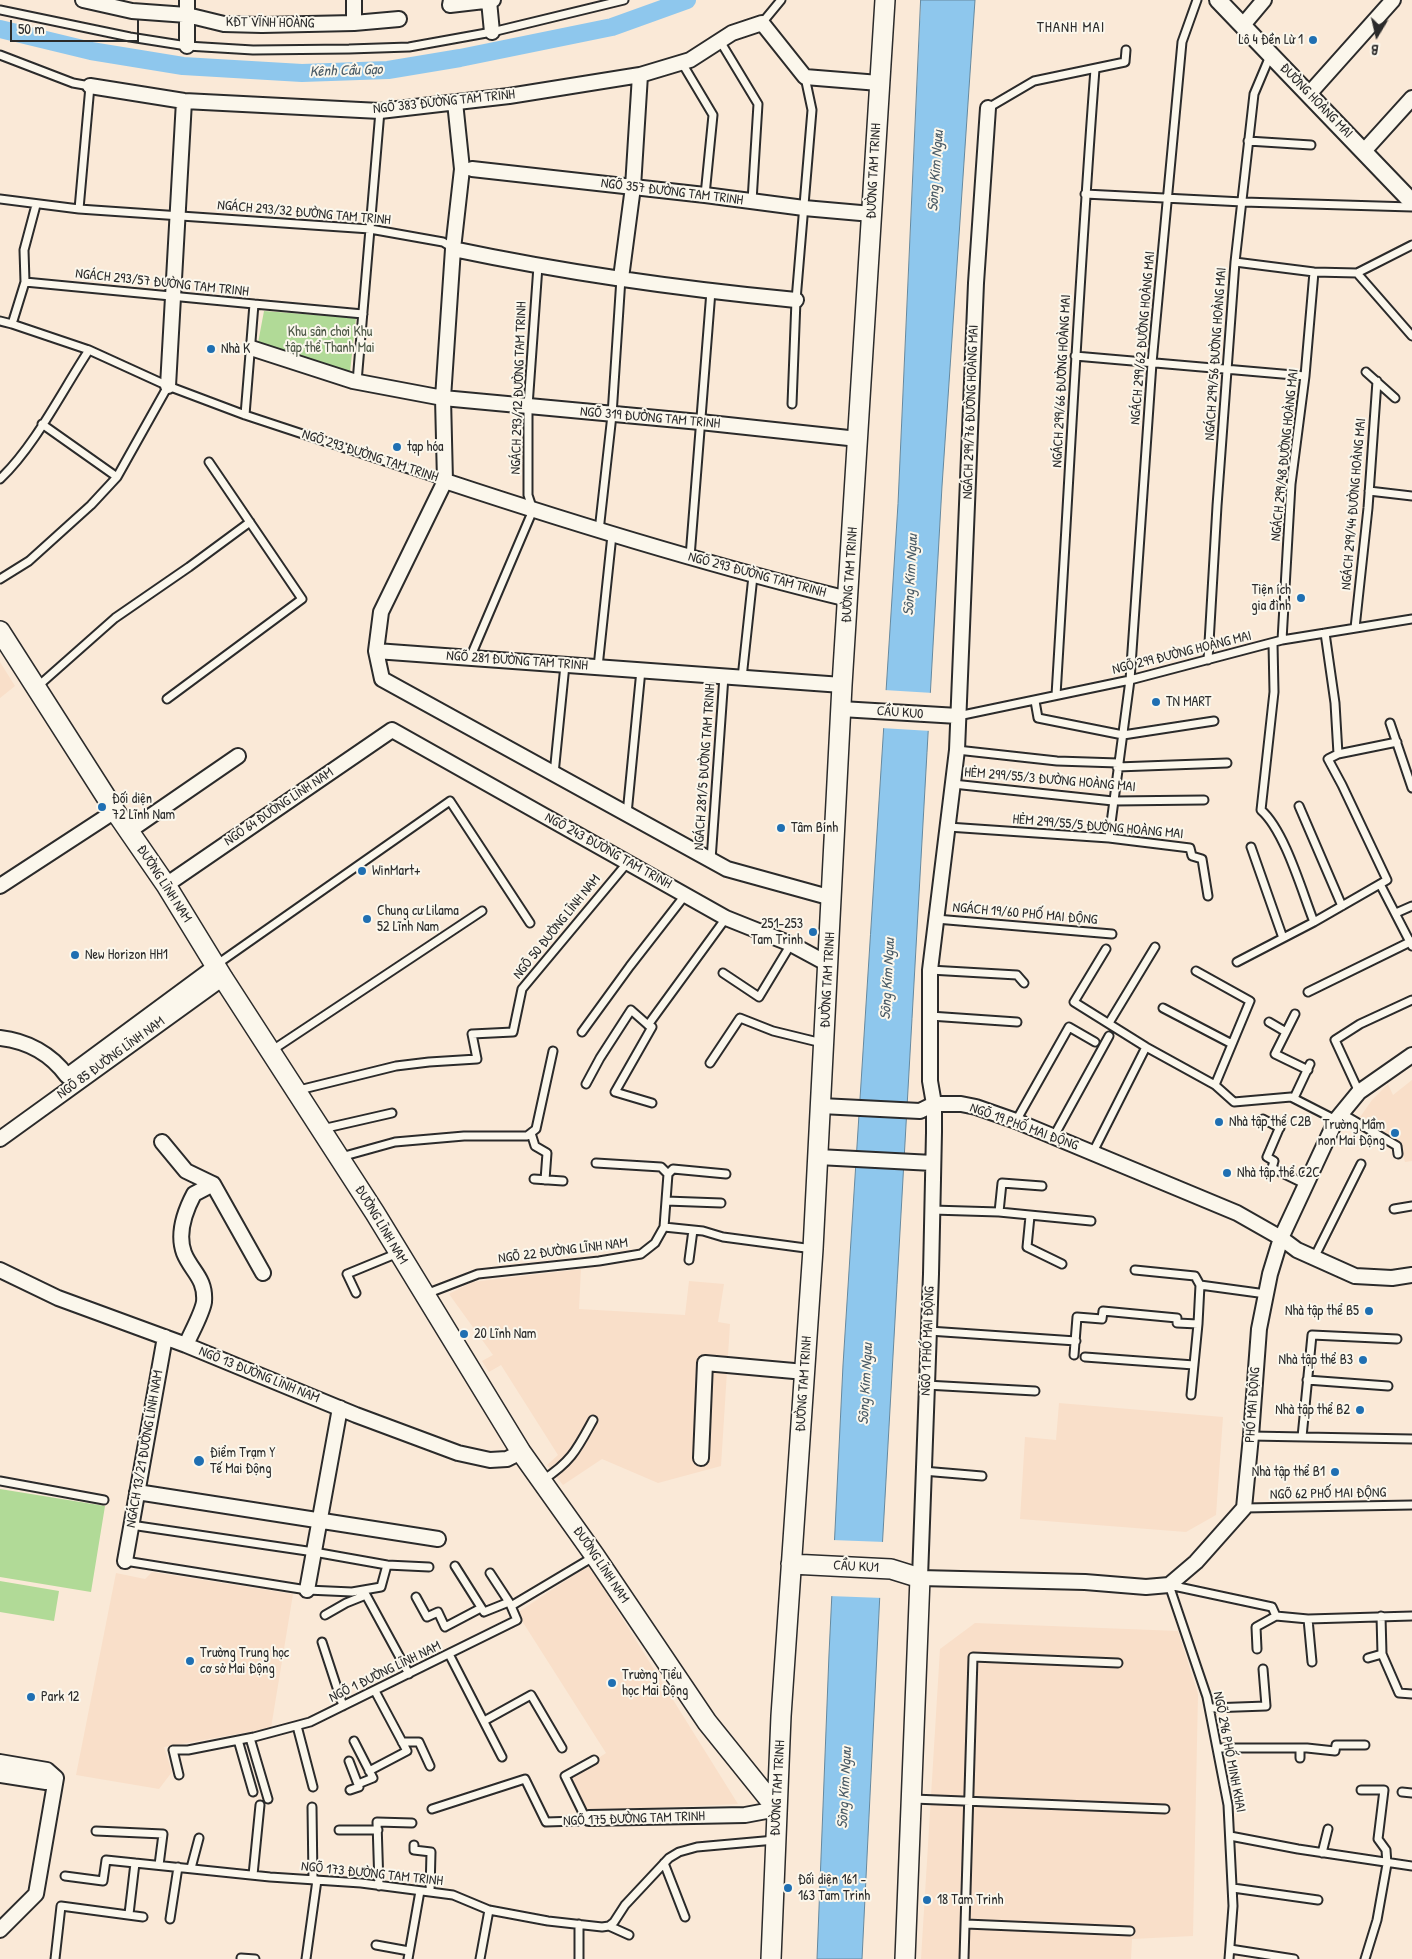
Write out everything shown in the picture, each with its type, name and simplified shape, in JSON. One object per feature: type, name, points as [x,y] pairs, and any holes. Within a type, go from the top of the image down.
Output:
[{"type":"main road","name":"ĐƯỜNG TAM TRINH","points":[[771,1959],[777,1809],[791,1564],[813,1249],[842,685],[884,0]]},
{"type":"main road","name":"ĐƯỜNG LĨNH NAM","points":[[0,631],[115,811],[166,885],[219,972],[297,1091],[521,1452],[596,1556],[707,1722],[777,1809]]},
{"type":"main road","name":"CẦU KU1","points":[[791,1564],[891,1569],[920,1578]]},
{"type":"main road","points":[[905,1959],[913,1799],[920,1578]]},
{"type":"street","name":"KĐT VĨNH HOÀNG","points":[[83,0],[132,11],[187,15],[224,24],[354,23],[399,19]]},
{"type":"street","points":[[187,0],[187,46]]},
{"type":"street","points":[[354,0],[354,23]]},
{"type":"street","points":[[450,0],[450,5],[491,0],[492,32]]},
{"type":"street","name":"ĐƯỜNG HOÀNG MAI","points":[[1218,0],[1412,202]]},
{"type":"street","points":[[1243,25],[1264,0]]},
{"type":"street","points":[[1309,94],[1393,0]]},
{"type":"street","points":[[762,23],[805,77],[879,84]]},
{"type":"street","name":"NGÕ 383 ĐƯỜNG TAM TRINH","points":[[90,86],[184,101],[380,111],[510,96],[640,75],[690,60],[732,33],[762,23]]},
{"type":"street","points":[[622,278],[633,187],[640,75]]},
{"type":"street","points":[[1364,151],[1412,98]]},
{"type":"street","points":[[168,386],[184,101]]},
{"type":"street","points":[[455,102],[462,168],[443,398],[445,481],[380,612],[376,651],[382,679],[627,815],[727,868],[832,898]]},
{"type":"street","name":"NGÁCH 299/76 ĐƯỜNG HOÀNG MAI","points":[[936,919],[957,750],[976,283],[988,108]]},
{"type":"street","name":"NGÕ 357 ĐƯỜNG TAM TRINH","points":[[472,170],[872,214]]},
{"type":"street","points":[[454,249],[538,266],[711,291],[796,300]]},
{"type":"street","name":"NGÕ 319 ĐƯỜNG TAM TRINH","points":[[251,348],[357,382],[443,398],[858,439]]},
{"type":"street","name":"NGÕ 293 ĐƯỜNG TAM TRINH","points":[[445,481],[690,558],[753,576],[848,599]]},
{"type":"street","name":"NGÕ 281 ĐƯỜNG TAM TRINH","points":[[376,651],[842,685]]},
{"type":"street","name":"CẦU KU0","points":[[841,709],[958,716]]},
{"type":"street","name":"NGÕ 243 ĐƯỜNG TAM TRINH","points":[[392,730],[628,861],[726,918],[791,944],[828,964]]},
{"type":"street","name":"NGÕ 64 ĐƯỜNG LĨNH NAM","points":[[166,885],[392,730]]},
{"type":"street","points":[[129,832],[238,756]]},
{"type":"street","points":[[0,886],[115,811]]},
{"type":"street","points":[[934,1104],[930,1081],[929,1016],[930,970],[936,919]]},
{"type":"street","points":[[0,1038],[15,1040],[40,1051],[56,1062],[67,1076],[219,972]]},
{"type":"street","name":"NGÕ 85 ĐƯỜNG LĨNH NAM","points":[[0,1139],[219,972]]},
{"type":"street","name":"PHỐ MAI ĐỘNG","points":[[1244,1508],[1259,1329],[1281,1238],[1338,1117],[1359,1092],[1412,1055]]},
{"type":"street","name":"NGÕ 19 PHỐ MAI ĐỘNG","points":[[821,1106],[920,1112],[934,1104],[961,1104],[1016,1121],[1054,1136],[1237,1213],[1281,1238],[1297,1250],[1355,1276],[1392,1278],[1412,1275]]},
{"type":"street","name":"NGÕ 1 PHỐ MAI ĐỘNG","points":[[920,1578],[929,1331],[934,1104]]},
{"type":"street","points":[[162,1142],[186,1171],[214,1184],[263,1273]]},
{"type":"street","points":[[818,1157],[933,1163]]},
{"type":"street","points":[[186,1345],[204,1304],[204,1295],[200,1279],[184,1253],[181,1232],[194,1194],[214,1184]]},
{"type":"street","name":"NGÕ 13 ĐƯỜNG LĨNH NAM","points":[[0,1270],[58,1298],[186,1345],[340,1408],[458,1453],[490,1460],[507,1459],[521,1452]]},
{"type":"street","name":"NGÁCH 13/21 ĐƯỜNG LĨNH NAM","points":[[125,1561],[165,1337]]},
{"type":"street","points":[[701,1458],[705,1363],[805,1372]]},
{"type":"street","points":[[308,1590],[340,1408]]},
{"type":"street","points":[[137,1492],[438,1539]]},
{"type":"street","points":[[920,1578],[1085,1582],[1146,1587],[1169,1585],[1196,1562],[1244,1508]]},
{"type":"street","points":[[0,1762],[47,1770],[56,1778]]},
{"type":"street","points":[[0,1775],[46,1782],[56,1778]]},
{"type":"street","points":[[0,1930],[36,1894],[56,1778]]},
{"type":"street","name":"NGÕ 175 ĐƯỜNG TAM TRINH","points":[[587,1819],[745,1815],[777,1809]]},
{"type":"lane","points":[[0,10],[130,38],[187,46],[254,50],[409,48],[492,32],[624,0]]},
{"type":"lane","points":[[762,23],[781,0]]},
{"type":"lane","name":"NGÁCH 299/62 ĐƯỜNG HOÀNG MAI","points":[[1109,838],[1130,680],[1152,363],[1182,42],[1197,0]]},
{"type":"lane","points":[[720,41],[758,104],[752,201]]},
{"type":"lane","points":[[988,108],[1034,81],[1125,62],[1126,50]]},
{"type":"lane","name":"NGÁCH 299/56 ĐƯỜNG HOÀNG MAI","points":[[1208,660],[1235,262],[1254,94],[1271,54]]},
{"type":"lane","name":"NGÕ 383 ĐƯỜNG TAM TRINH","points":[[0,55],[74,83],[90,86]]},
{"type":"lane","points":[[682,63],[713,115],[705,195]]},
{"type":"lane","name":"NGÁCH 299/66 ĐƯỜNG HOÀNG MAI","points":[[1056,695],[1085,194],[1095,69]]},
{"type":"lane","points":[[792,404],[796,300],[812,110],[805,77]]},
{"type":"lane","points":[[79,209],[90,86]]},
{"type":"lane","points":[[357,382],[380,111]]},
{"type":"lane","points":[[1248,141],[1312,145]]},
{"type":"lane","points":[[1085,194],[1243,202],[1412,207]]},
{"type":"lane","name":"NGÁCH 293/32 ĐƯỜNG TAM TRINH","points":[[0,199],[79,209],[179,214],[370,229],[443,242],[454,249]]},
{"type":"lane","points":[[12,324],[25,282],[24,250],[36,205]]},
{"type":"lane","points":[[1235,262],[1314,272],[1357,273],[1412,245]]},
{"type":"lane","name":"NGÁCH 293/12 ĐƯỜNG TAM TRINH","points":[[533,510],[528,495],[528,406],[538,266]]},
{"type":"lane","name":"NGÁCH 299/48 ĐƯỜNG HOÀNG MAI","points":[[1282,640],[1291,484],[1305,376],[1314,272]]},
{"type":"lane","points":[[1357,273],[1412,336]]},
{"type":"lane","points":[[598,667],[612,415],[622,278]]},
{"type":"lane","name":"NGÁCH 293/57 ĐƯỜNG TAM TRINH","points":[[25,282],[254,304],[245,414]]},
{"type":"lane","points":[[690,558],[711,291]]},
{"type":"lane","points":[[254,304],[363,314]]},
{"type":"lane","name":"NGÕ 293 ĐƯỜNG TAM TRINH","points":[[0,321],[89,350],[168,386],[245,414],[445,481]]},
{"type":"lane","points":[[0,479],[14,466],[89,350]]},
{"type":"lane","points":[[1075,356],[1305,376]]},
{"type":"lane","points":[[1366,372],[1395,398]]},
{"type":"lane","name":"NGÁCH 299/44 ĐƯỜNG HOÀNG MAI","points":[[1355,628],[1369,491],[1377,381]]},
{"type":"lane","points":[[0,579],[29,561],[91,505],[117,477],[168,386]]},
{"type":"lane","points":[[42,424],[117,477]]},
{"type":"lane","points":[[167,698],[302,599],[209,462]]},
{"type":"lane","points":[[1369,491],[1412,496]]},
{"type":"lane","points":[[470,658],[533,510]]},
{"type":"lane","points":[[37,687],[115,618],[250,522]]},
{"type":"lane","points":[[742,678],[753,576]]},
{"type":"lane","name":"NGÕ 299 ĐƯỜNG HOÀNG MAI","points":[[958,716],[1130,680],[1282,640],[1412,619]]},
{"type":"lane","points":[[1325,633],[1335,703],[1338,754]]},
{"type":"lane","points":[[1273,643],[1274,692],[1261,810],[1268,816],[1283,844],[1314,922]]},
{"type":"lane","points":[[554,774],[564,665]]},
{"type":"lane","points":[[627,815],[641,670]]},
{"type":"lane","name":"NGÁCH 281/5 ĐƯỜNG TAM TRINH","points":[[711,860],[724,676]]},
{"type":"lane","points":[[1036,701],[1038,718],[1123,735],[1214,721]]},
{"type":"lane","points":[[1390,723],[1412,788]]},
{"type":"lane","points":[[1237,962],[1314,922],[1388,880],[1328,759],[1338,754],[1397,742]]},
{"type":"lane","points":[[957,750],[1057,761],[1118,765],[1227,763]]},
{"type":"lane","name":"HẺM 299/55/3 ĐƯỜNG HOÀNG MAI","points":[[953,784],[1113,801],[1204,800]]},
{"type":"lane","points":[[219,972],[288,916],[450,801],[530,923]]},
{"type":"lane","points":[[1299,806],[1342,906]]},
{"type":"lane","name":"HẺM 299/55/5 ĐƯỜNG HOÀNG MAI","points":[[948,827],[1109,838],[1190,848],[1192,856],[1202,859],[1208,896]]},
{"type":"lane","points":[[1251,847],[1282,938]]},
{"type":"lane","name":"NGÕ 50 ĐƯỜNG LĨNH NAM","points":[[297,1091],[396,1066],[477,1059],[472,1034],[513,1032],[522,989],[628,861]]},
{"type":"lane","points":[[1308,992],[1411,943],[1380,884]]},
{"type":"lane","points":[[582,1032],[686,894]]},
{"type":"lane","points":[[1396,913],[1412,906]]},
{"type":"lane","points":[[271,1052],[482,911]]},
{"type":"lane","points":[[648,1024],[726,918]]},
{"type":"lane","name":"NGÁCH 19/60 PHỐ MAI ĐỘNG","points":[[936,919],[1112,934]]},
{"type":"lane","points":[[722,974],[759,996],[791,944]]},
{"type":"lane","points":[[1110,1024],[1155,947]]},
{"type":"lane","points":[[1106,949],[1074,1002],[1146,1047],[1215,1085],[1234,1102],[1291,1097],[1338,1117],[1397,1146],[1398,1154]]},
{"type":"lane","points":[[930,970],[1017,975],[1024,983]]},
{"type":"lane","points":[[1196,971],[1250,1000],[1215,1085]]},
{"type":"lane","points":[[1359,1092],[1335,1040],[1360,1024],[1412,1000]]},
{"type":"lane","points":[[1162,1008],[1232,1044]]},
{"type":"lane","points":[[586,1084],[600,1058],[631,1010],[652,1027],[615,1092],[652,1103]]},
{"type":"lane","points":[[1294,1098],[1309,1067],[1275,1054],[1295,1014]]},
{"type":"lane","points":[[929,1016],[1016,1022]]},
{"type":"lane","points":[[710,1063],[740,1018],[773,1031],[825,1044]]},
{"type":"lane","points":[[1269,1022],[1286,1032]]},
{"type":"lane","points":[[1016,1121],[1069,1027],[1095,1042]]},
{"type":"lane","points":[[1054,1136],[1109,1036]]},
{"type":"lane","points":[[1093,1152],[1146,1047]]},
{"type":"lane","points":[[339,1158],[395,1142],[464,1136],[527,1136],[536,1129],[553,1051]]},
{"type":"lane","points":[[321,1129],[392,1113]]},
{"type":"lane","points":[[1263,1119],[1281,1125],[1267,1157],[1274,1161],[1272,1168],[1305,1184]]},
{"type":"lane","points":[[531,1133],[535,1146],[547,1153],[546,1180]]},
{"type":"lane","points":[[596,1164],[661,1167],[668,1174]]},
{"type":"lane","points":[[1313,1258],[1361,1164]]},
{"type":"lane","points":[[726,1174],[673,1169],[668,1174],[664,1227],[703,1231],[723,1237],[813,1249]]},
{"type":"lane","points":[[534,1179],[563,1181]]},
{"type":"lane","points":[[999,1212],[1002,1183],[1042,1186]]},
{"type":"lane","points":[[666,1201],[721,1203]]},
{"type":"lane","points":[[1394,1209],[1412,1206]]},
{"type":"lane","points":[[932,1210],[999,1212],[1091,1221]]},
{"type":"lane","points":[[1030,1216],[1027,1247],[1062,1264]]},
{"type":"lane","name":"NGÕ 22 ĐƯỜNG LĨNH NAM","points":[[424,1294],[478,1274],[599,1261],[641,1254],[655,1243],[664,1227]]},
{"type":"lane","points":[[688,1260],[692,1230]]},
{"type":"lane","points":[[356,1293],[347,1274],[398,1253]]},
{"type":"lane","points":[[1135,1270],[1195,1276],[1200,1286],[1191,1395]]},
{"type":"lane","points":[[1200,1286],[1266,1294]]},
{"type":"lane","points":[[1074,1355],[1077,1317],[1102,1319],[1103,1311],[1177,1318],[1177,1323],[1198,1324]]},
{"type":"lane","points":[[929,1331],[1076,1341]]},
{"type":"lane","points":[[1302,1437],[1312,1335],[1397,1339]]},
{"type":"lane","points":[[1085,1357],[1194,1365]]},
{"type":"lane","points":[[1307,1380],[1388,1386]]},
{"type":"lane","points":[[926,1385],[1036,1391]]},
{"type":"lane","points":[[542,1480],[558,1470],[573,1456],[593,1420]]},
{"type":"lane","points":[[1251,1436],[1412,1439]]},
{"type":"lane","points":[[923,1471],[982,1476]]},
{"type":"lane","points":[[0,1481],[104,1500]]},
{"type":"lane","name":"NGÕ 62 PHỐ MAI ĐỘNG","points":[[1244,1508],[1412,1505]]},
{"type":"lane","points":[[131,1526],[314,1552],[387,1565],[429,1567]]},
{"type":"lane","points":[[455,1566],[484,1612],[510,1604],[596,1556]]},
{"type":"lane","points":[[125,1561],[308,1590],[352,1592],[380,1587],[387,1565]]},
{"type":"lane","points":[[490,1573],[510,1604]]},
{"type":"lane","points":[[1169,1585],[1272,1607],[1276,1616]]},
{"type":"lane","name":"NGÕ 296 PHỐ MINH KHAI","points":[[1169,1585],[1210,1708],[1228,1805],[1233,1888],[1229,1959]]},
{"type":"lane","points":[[325,1615],[346,1603],[366,1595],[409,1674]]},
{"type":"lane","points":[[416,1597],[427,1617],[438,1612],[445,1627],[482,1608]]},
{"type":"lane","name":"NGÕ 1 ĐƯỜNG LĨNH NAM","points":[[179,1775],[173,1750],[188,1750],[250,1738],[310,1722],[517,1620],[510,1604]]},
{"type":"lane","points":[[1258,1649],[1256,1627],[1276,1616],[1308,1619],[1412,1616]]},
{"type":"lane","points":[[1381,1616],[1382,1654],[1399,1693],[1412,1694]]},
{"type":"lane","points":[[1308,1619],[1312,1662]]},
{"type":"lane","points":[[322,1642],[343,1706]]},
{"type":"lane","points":[[449,1654],[502,1757]]},
{"type":"lane","points":[[1368,1658],[1382,1654]]},
{"type":"lane","points":[[964,1959],[973,1656],[1118,1663]]},
{"type":"lane","points":[[1210,1708],[1266,1706],[1263,1669]]},
{"type":"lane","points":[[369,1771],[407,1751],[375,1690]]},
{"type":"lane","points":[[484,1721],[531,1695],[562,1748]]},
{"type":"lane","points":[[297,1726],[313,1787]]},
{"type":"lane","points":[[250,1738],[268,1799]]},
{"type":"lane","points":[[238,1740],[253,1792]]},
{"type":"lane","points":[[350,1790],[359,1787],[358,1784],[373,1778],[354,1741]]},
{"type":"lane","points":[[402,1742],[420,1742],[430,1766]]},
{"type":"lane","points":[[1217,1748],[1335,1751],[1336,1745],[1365,1745]]},
{"type":"lane","points":[[1300,1749],[1300,1758]]},
{"type":"lane","points":[[587,1819],[566,1776],[594,1760]]},
{"type":"lane","points":[[349,1761],[358,1784]]},
{"type":"lane","name":"NGÕ 175 ĐƯỜNG TAM TRINH","points":[[432,1809],[525,1778],[546,1822],[587,1819]]},
{"type":"lane","points":[[1361,1790],[1384,1790],[1378,1839],[1386,1850],[1387,1864],[1377,1920],[1365,1959]]},
{"type":"lane","points":[[1402,1792],[1412,1793]]},
{"type":"lane","points":[[913,1799],[1165,1809]]},
{"type":"lane","points":[[253,1875],[260,1805]]},
{"type":"lane","points":[[306,1959],[315,1880],[312,1807]]},
{"type":"lane","points":[[379,1886],[377,1822],[412,1823]]},
{"type":"lane","points":[[1322,1853],[1328,1829]]},
{"type":"lane","points":[[340,1830],[378,1830]]},
{"type":"lane","points":[[96,1831],[163,1834],[159,1866]]},
{"type":"lane","points":[[1230,1836],[1387,1864],[1412,1866]]},
{"type":"lane","points":[[191,1868],[199,1838]]},
{"type":"lane","points":[[629,1935],[609,1926],[625,1905],[664,1863],[679,1852],[697,1847],[776,1840]]},
{"type":"lane","points":[[414,1845],[414,1850],[431,1852],[430,1892]]},
{"type":"lane","name":"NGÕ 173 ĐƯỜNG TAM TRINH","points":[[65,1876],[103,1881],[106,1860],[379,1886],[453,1895],[489,1910],[548,1921],[602,1927],[609,1926]]},
{"type":"lane","points":[[129,1914],[135,1863]]},
{"type":"lane","points":[[664,1863],[685,1917]]},
{"type":"lane","points":[[170,1919],[178,1867]]},
{"type":"lane","points":[[1233,1888],[1318,1900]]},
{"type":"lane","points":[[376,1945],[408,1955],[420,1891]]},
{"type":"lane","points":[[55,1959],[61,1906],[143,1917]]},
{"type":"lane","points":[[480,1959],[489,1910]]},
{"type":"lane","points":[[579,1924],[579,1959]]},
{"type":"lane","points":[[966,1924],[1130,1931]]},
{"type":"lane","points":[[1230,1949],[1294,1959]]},
{"type":"lane","points":[[241,1958],[255,1959]]},
{"type":"shaded area","points":[[0,662],[15,686],[0,698]]},
{"type":"shaded area","name":"Trường Mầm non Mai Động","points":[[1412,1080],[1412,1161],[1405,1162],[1400,1146],[1358,1120],[1372,1100],[1388,1084],[1393,1095]]},
{"type":"shaded area","points":[[581,1269],[579,1309],[685,1315],[689,1281],[724,1284],[718,1322],[730,1324],[721,1466],[658,1483],[602,1459],[563,1485],[547,1465],[558,1455],[501,1365],[489,1372],[482,1361],[493,1355],[449,1294],[472,1282]]},
{"type":"shaded area","points":[[1059,1403],[1223,1417],[1216,1515],[1186,1532],[1020,1519],[1025,1437],[1056,1440]]},
{"type":"shaded area","name":"Trường Tiểu học Mai Động","points":[[589,1565],[738,1804],[586,1811],[569,1778],[606,1753],[517,1613]]},
{"type":"shaded area","name":"Trường Trung học cơ sở Mai Động","points":[[152,1572],[293,1594],[271,1728],[164,1747],[172,1772],[159,1789],[76,1775],[116,1573],[145,1579]]},
{"type":"shaded area","points":[[975,1623],[1178,1631],[1198,1694],[1193,1936],[1132,1939],[1131,1959],[921,1959],[940,1649]]},
{"type":"green space","name":"Khu sân chơi Khu tập thể Thanh Mai","points":[[264,311],[356,318],[350,372],[258,343]]},
{"type":"green space","points":[[0,1489],[105,1506],[91,1592],[0,1577]]},
{"type":"green space","points":[[0,1581],[59,1591],[54,1621],[0,1612]]},
{"type":"water","name":"Sông Kim Ngưu","points":[[921,0],[975,0],[942,486],[882,1551],[862,1959],[817,1959],[843,1365],[898,504]]},
{"type":"pier","points":[[884,690],[933,693],[931,731],[881,728]]},
{"type":"pier","points":[[832,1540],[885,1542],[883,1598],[829,1596]]},
{"type":"waterway","name":"Kênh Cầu Gạo","points":[[0,29],[91,51],[183,66],[302,73],[388,70],[460,58],[612,27],[687,0]]},
{"type":"place","name":"Lô 4 Đền Lừ 1","points":[[1313,40]]},
{"type":"place","name":"Nhà K","points":[[211,349]]},
{"type":"place","name":"tạp hóa","points":[[397,447]]},
{"type":"place","name":"Tiện ích gia đình","points":[[1301,598]]},
{"type":"place","name":"TN MART","points":[[1156,702]]},
{"type":"place","name":"Đối diện 72 Lĩnh Nam","points":[[102,807]]},
{"type":"place","name":"Tâm Bính","points":[[781,828]]},
{"type":"place","name":"WinMart+","points":[[362,871]]},
{"type":"place","name":"Chung cư Lilama 52 Lĩnh Nam","points":[[367,919]]},
{"type":"place","name":"251-253 Tam Trinh","points":[[813,932]]},
{"type":"place","name":"New Horizon HH1","points":[[75,955]]},
{"type":"place","name":"Nhà tập thể C2B","points":[[1219,1122]]},
{"type":"place","name":"Trường Mầm non Mai Động","points":[[1395,1133]]},
{"type":"place","name":"Nhà tập thể C2C","points":[[1227,1173]]},
{"type":"place","name":"Nhà tập thể B5","points":[[1369,1311]]},
{"type":"place","name":"20 Lĩnh Nam","points":[[464,1334]]},
{"type":"place","name":"Nhà tập thể B3","points":[[1363,1360]]},
{"type":"place","name":"Nhà tập thể B2","points":[[1360,1410]]},
{"type":"place","name":"Điểm Trạm Y Tế Mai Động","points":[[199,1461]]},
{"type":"place","name":"Nhà tập thể B1","points":[[1335,1472]]},
{"type":"place","name":"Trường Trung học cơ sở Mai Động","points":[[190,1661]]},
{"type":"place","name":"Trường Tiểu học Mai Động","points":[[612,1683]]},
{"type":"place","name":"Park 12","points":[[31,1697]]},
{"type":"place","name":"Đối diện 161 - 163 Tam Trinh","points":[[788,1888]]},
{"type":"place","name":"18 Tam Trinh","points":[[927,1900]]},
{"type":"district","name":"THANH MAI","points":[[1071,28]]}]
